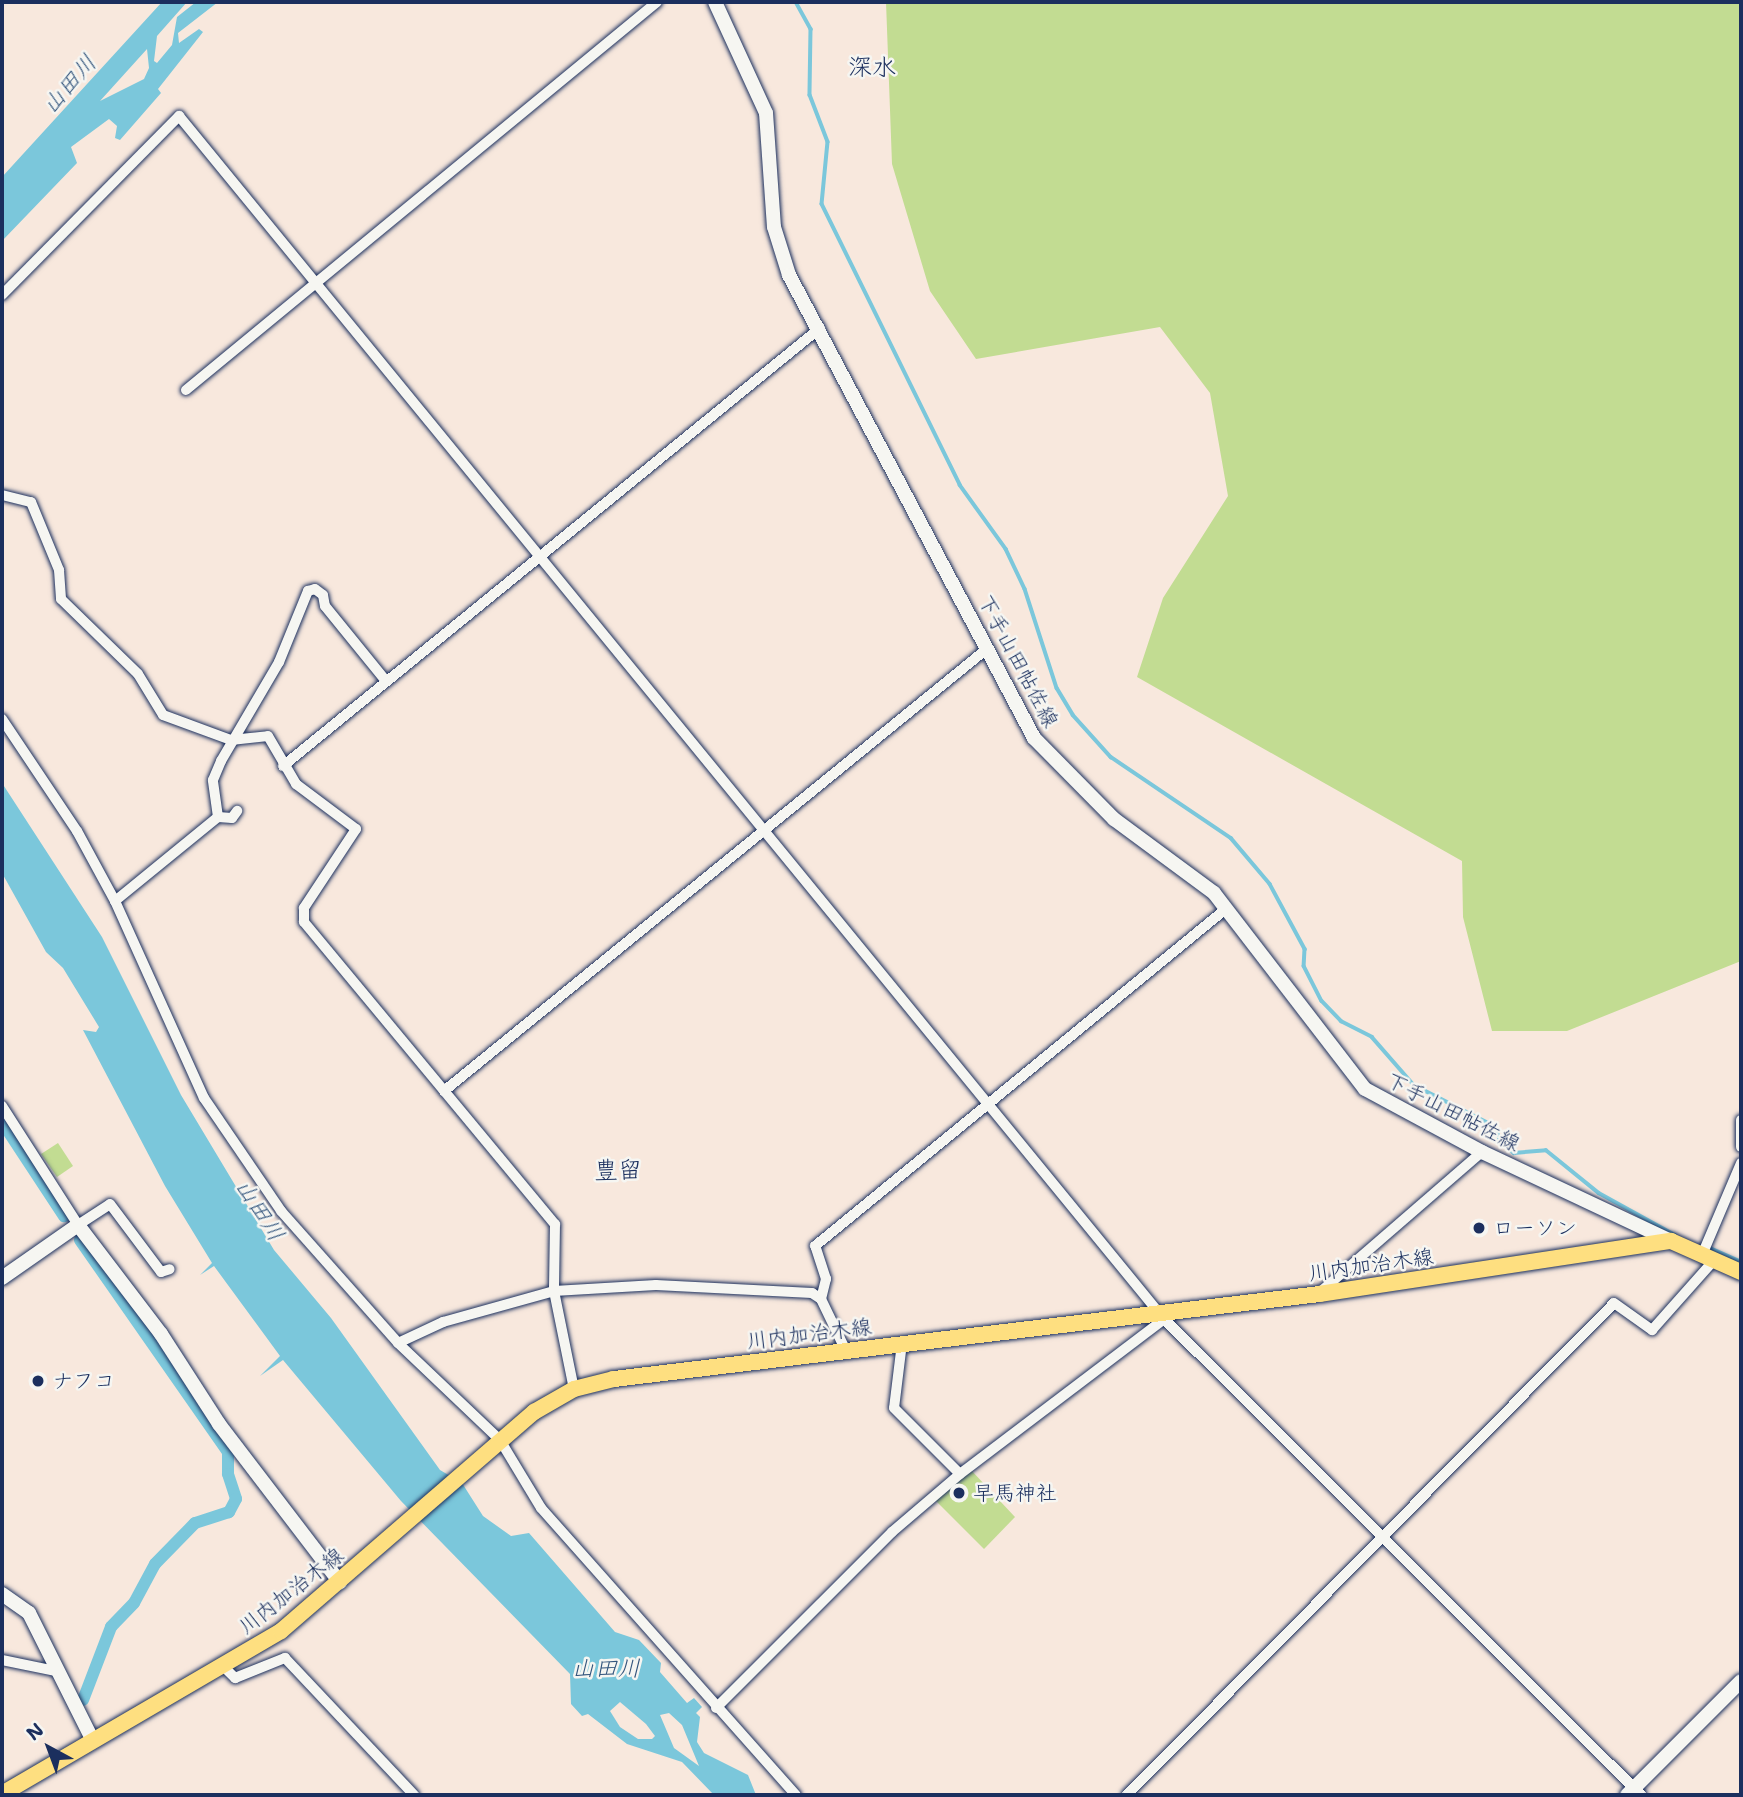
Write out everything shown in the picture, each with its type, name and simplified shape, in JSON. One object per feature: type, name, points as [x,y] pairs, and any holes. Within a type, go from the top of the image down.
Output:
[{"type":"main road","name":"下手山田帖佐線","points":[[715,2],[766,113],[774,227],[789,275],[820,328],[1034,738],[1054,762],[1114,819],[1191,873],[1227,908],[1353,1079],[1381,1101],[1671,1241]]},
{"type":"main road","points":[[2,1279],[78,1225],[161,1334],[219,1424],[341,1582]]},
{"type":"main road","name":"川内加治木線","points":[[2,1794],[224,1667],[281,1631],[341,1582],[534,1412],[574,1390],[614,1379],[902,1343],[1161,1315],[1671,1241]]},
{"type":"main road","points":[[1671,1241],[1741,1272]]},
{"type":"main road","points":[[2,1594],[29,1613],[93,1741]]},
{"type":"main road","points":[[1634,1793],[1741,1681]]},
{"type":"street","points":[[186,390],[657,2]]},
{"type":"street","points":[[2,295],[179,116],[1161,1315],[1634,1793]]},
{"type":"street","points":[[283,766],[820,328]]},
{"type":"street","points":[[2,495],[31,502],[59,570],[61,599],[138,674],[163,715],[231,740],[268,736],[283,766],[296,784],[356,829],[304,908],[304,922],[555,1224],[554,1291],[574,1390]]},
{"type":"street","points":[[218,817],[213,780],[231,740],[279,662],[308,591],[315,589],[323,595],[325,606],[386,681]]},
{"type":"street","points":[[444,1091],[761,829],[988,648]]},
{"type":"street","points":[[2,719],[77,831],[115,901],[204,1098],[281,1211],[398,1343],[498,1443],[541,1508],[796,1795]]},
{"type":"street","points":[[115,901],[218,817],[232,818],[237,811]]},
{"type":"street","points":[[846,1351],[821,1299],[826,1279],[814,1246],[1227,908]]},
{"type":"street","points":[[2,1107],[78,1225],[110,1205],[161,1272],[170,1269]]},
{"type":"street","points":[[1741,1120],[1741,1147]]},
{"type":"street","points":[[1319,1294],[1482,1152]]},
{"type":"street","points":[[1127,1795],[1614,1303],[1652,1330],[1708,1257],[1741,1164]]},
{"type":"street","points":[[398,1343],[443,1322],[554,1291],[656,1285],[800,1290],[821,1299]]},
{"type":"street","points":[[716,1708],[892,1532],[960,1474],[1161,1315]]},
{"type":"street","points":[[902,1343],[894,1408],[960,1474]]},
{"type":"street","points":[[224,1667],[235,1678],[285,1658],[414,1795]]},
{"type":"street","points":[[2,1660],[60,1672]]},
{"type":"green space","points":[[886,2],[1741,2],[1741,961],[1567,1031],[1492,1031],[1463,917],[1462,861],[1137,677],[1163,598],[1228,496],[1210,393],[1160,327],[976,359],[930,291],[892,164]]},
{"type":"green space","points":[[58,1143],[73,1166],[57,1177],[41,1154]]},
{"type":"green space","points":[[971,1470],[1015,1517],[984,1549],[935,1500]]},
{"type":"water","name":"山田川","points":[[162,2],[187,2],[157,36],[154,61],[157,63],[172,45],[177,17],[196,2],[218,2],[178,33],[179,43],[199,29],[203,32],[158,89],[161,93],[120,140],[115,138],[117,126],[109,119],[71,147],[77,163],[2,241],[2,177]],"holes":[[[147,49],[149,68],[144,79],[100,101]]]},
{"type":"water","name":"山田川","points":[[2,783],[102,937],[181,1095],[274,1250],[331,1318],[440,1470],[462,1483],[483,1516],[511,1536],[529,1533],[615,1632],[639,1640],[661,1663],[660,1672],[687,1703],[694,1698],[702,1707],[696,1713],[700,1717],[697,1742],[704,1753],[748,1775],[756,1795],[714,1795],[682,1762],[627,1744],[588,1714],[582,1716],[571,1704],[570,1674],[401,1501],[283,1360],[260,1376],[280,1356],[214,1266],[200,1275],[212,1263],[165,1186],[83,1030],[96,1032],[99,1027],[63,968],[46,952],[2,873]],"holes":[[[620,1702],[646,1724],[655,1736],[652,1739],[638,1739],[620,1727],[610,1711]],[[669,1713],[682,1725],[699,1766],[674,1748],[660,1715]]]},
{"type":"waterway","points":[[796,2],[811,29],[810,95],[828,142],[822,204],[960,485],[1006,549],[1025,589],[1057,688],[1073,715],[1111,757],[1231,838],[1270,884],[1305,949],[1304,966],[1322,1001],[1341,1021],[1372,1037],[1414,1085],[1496,1127],[1501,1142],[1514,1153],[1546,1150],[1599,1193],[1675,1235]]},
{"type":"waterway","points":[[2,1122],[64,1216]]},
{"type":"waterway","points":[[80,1240],[228,1452],[228,1474],[236,1499],[229,1512],[195,1523],[155,1564],[134,1603],[111,1627],[83,1700]]},
{"type":"waterway","points":[[1708,1247],[1741,1262]]},
{"type":"place","name":"ローソン","points":[[1479,1228]]},
{"type":"place","name":"ナフコ","points":[[38,1381]]},
{"type":"place","name":"早馬神社","points":[[959,1493]]},
{"type":"district","name":"深水","points":[[872,68]]},
{"type":"district","name":"豊留","points":[[618,1171]]}]
